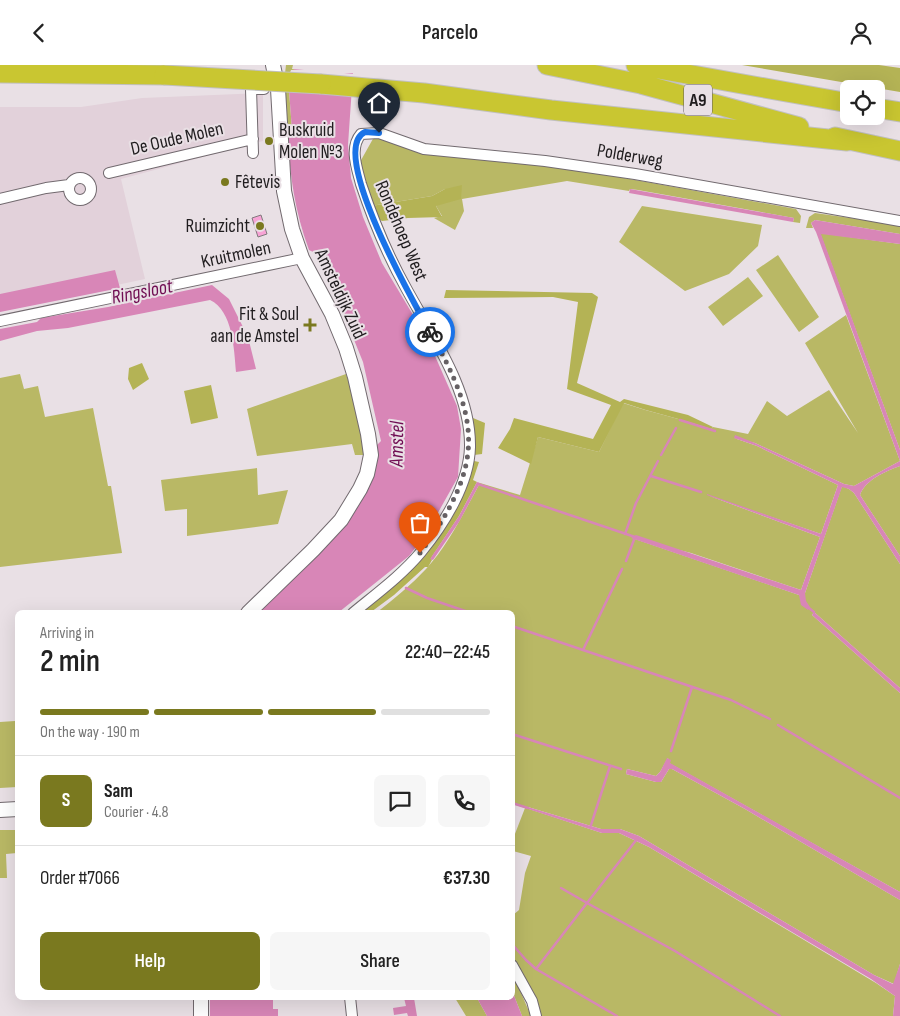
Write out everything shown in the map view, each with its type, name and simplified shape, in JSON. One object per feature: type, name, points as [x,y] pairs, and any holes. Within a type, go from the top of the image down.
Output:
[{"type":"highway","name":"A9","points":[[547,65],[641,84],[847,141]]},
{"type":"highway","name":"A9","points":[[636,65],[840,101]]},
{"type":"highway","name":"A9","points":[[0,73],[164,75],[272,80],[424,93],[550,110],[847,141],[900,151]]},
{"type":"highway","points":[[885,109],[900,112]]},
{"type":"street","name":"Amsteldijk Zuid","points":[[251,610],[313,550],[340,520],[360,489],[370,463],[371,455],[355,377],[346,348],[332,314],[302,258],[292,229],[284,191],[278,89],[272,65]]},
{"type":"street","name":"De Oude Molen","points":[[253,153],[252,89],[278,89]]},
{"type":"street","name":"Polderweg","points":[[357,139],[365,132],[379,133],[424,149],[545,161],[635,174],[900,221]]},
{"type":"street","name":"De Oude Molen","points":[[109,173],[253,139]]},
{"type":"street","name":"Rondehoep West","points":[[356,610],[402,571],[420,553],[432,537],[452,504],[464,477],[470,449],[468,423],[461,397],[441,351],[385,248],[370,214],[355,160],[357,139]]},
{"type":"street","points":[[0,199],[54,186],[70,185]]},
{"type":"street","name":"Kruitmolen","points":[[0,321],[302,258]]},
{"type":"street","points":[[0,810],[15,809]]},
{"type":"street","points":[[515,970],[532,1001],[536,1016]]},
{"type":"street","points":[[201,1016],[202,1000]]},
{"type":"street","points":[[350,1000],[352,1016]]},
{"type":"shaded area","points":[[286,65],[295,65],[289,90],[292,130],[284,143],[283,90]]},
{"type":"shaded area","points":[[742,65],[879,65],[900,68],[900,92],[885,89],[885,80],[840,80],[840,82]]},
{"type":"shaded area","points":[[263,93],[263,141],[121,179],[145,279],[0,310],[0,107],[81,107],[142,98]]},
{"type":"shaded area","points":[[374,137],[423,154],[569,168],[796,209],[801,216],[800,223],[793,222],[794,218],[638,190],[630,189],[629,191],[567,181],[462,199],[464,211],[455,230],[434,218],[442,216],[436,206],[445,189],[432,196],[371,206],[360,162]]},
{"type":"shaded area","points":[[462,185],[461,199],[436,206],[442,217],[382,221],[374,216],[371,206],[432,196],[445,189]]},
{"type":"shaded area","points":[[642,206],[762,225],[758,246],[729,274],[685,291],[619,242]]},
{"type":"shaded area","points":[[815,213],[900,225],[900,234],[815,220],[811,223],[813,228],[806,228],[809,217]]},
{"type":"shaded area","points":[[820,233],[900,244],[900,450]]},
{"type":"shaded area","points":[[778,255],[819,317],[799,332],[756,270]]},
{"type":"shaded area","points":[[748,277],[763,296],[723,326],[708,307]]},
{"type":"shaded area","points":[[446,290],[592,293],[598,297],[577,383],[620,402],[624,399],[688,415],[713,427],[711,429],[624,403],[599,452],[538,437],[531,464],[498,448],[510,429],[514,418],[593,439],[611,405],[567,389],[578,302],[553,297],[444,298]]},
{"type":"shaded area","points":[[846,315],[900,461],[854,486],[844,484],[755,443],[734,438],[757,446],[838,485],[821,534],[707,495],[820,537],[801,590],[691,553],[632,538],[799,595],[805,601],[805,593],[842,486],[854,493],[900,564],[900,688],[814,612],[812,615],[900,693],[900,892],[669,763],[668,758],[656,776],[627,769],[626,774],[661,782],[669,769],[672,769],[745,809],[900,900],[900,964],[894,984],[874,975],[639,836],[620,829],[601,829],[528,807],[526,808],[602,833],[619,833],[649,847],[895,996],[893,1016],[538,1016],[515,966],[515,913],[519,910],[525,873],[531,856],[515,852],[515,834],[525,808],[515,805],[515,610],[380,610],[426,569],[442,549],[456,528],[480,483],[520,495],[538,437],[599,452],[623,403],[711,429],[713,427],[748,434],[767,401],[787,416],[829,390],[858,433],[805,343]]},
{"type":"shaded area","points":[[142,363],[149,379],[133,390],[128,379],[129,368]]},
{"type":"shaded area","points":[[20,374],[24,389],[38,386],[45,417],[93,408],[108,486],[111,486],[122,553],[0,567],[0,378]]},
{"type":"shaded area","points":[[346,374],[362,421],[365,455],[355,455],[352,444],[257,456],[247,409]]},
{"type":"shaded area","points":[[211,385],[218,418],[191,424],[184,391]]},
{"type":"shaded area","points":[[473,418],[485,423],[482,454],[474,455]]},
{"type":"shaded area","points":[[474,461],[479,462],[473,480],[477,482],[459,516],[431,558],[432,560],[428,567],[425,567],[394,595],[374,610],[362,610],[375,599],[459,501]]},
{"type":"shaded area","points":[[900,466],[900,556],[860,495],[871,481],[883,473]]},
{"type":"shaded area","points":[[257,468],[258,495],[288,490],[278,524],[187,536],[187,509],[165,511],[161,480]]},
{"type":"shaded area","points":[[15,721],[15,787],[0,788],[0,722]]},
{"type":"shaded area","points":[[0,830],[15,830],[15,853],[6,854],[7,878],[0,878]]},
{"type":"shaded area","points":[[515,979],[531,1016],[522,1016],[515,998]]},
{"type":"shaded area","points":[[456,1000],[478,1000],[487,1016],[466,1016]]},
{"type":"water","name":"Amstel","points":[[295,65],[353,72],[348,145],[351,178],[363,217],[382,263],[428,340],[457,406],[461,429],[458,477],[426,534],[409,556],[342,610],[259,610],[346,521],[365,493],[372,478],[376,462],[377,445],[381,441],[363,362],[335,293],[338,291],[319,255],[309,250],[304,236],[290,166],[288,137],[292,130],[289,90]]},
{"type":"water","points":[[630,189],[794,218],[793,222],[629,193]]},
{"type":"water","points":[[815,220],[900,234],[900,244],[821,234],[900,450],[900,461],[816,232],[811,223]]},
{"type":"water","points":[[115,270],[120,288],[0,312],[0,294]]},
{"type":"water","points":[[212,285],[229,299],[248,337],[256,369],[236,372],[233,342],[228,322],[218,305],[210,300],[68,328],[37,331],[0,341],[0,329],[37,322],[41,318],[108,307]]},
{"type":"water","points":[[735,435],[844,484],[854,486],[900,461],[900,466],[883,473],[871,481],[860,495],[900,556],[900,564],[854,493],[842,487],[805,593],[806,601],[810,607],[808,610],[801,605],[799,595],[631,538],[636,535],[801,590],[820,537],[707,494],[821,534],[838,485],[757,446],[734,438]]},
{"type":"water","points":[[477,482],[480,483],[459,522],[433,560],[430,559],[459,516]]},
{"type":"water","points":[[814,612],[900,688],[900,693],[812,615]]},
{"type":"water","points":[[667,758],[671,760],[670,763],[900,892],[900,900],[745,809],[672,769],[669,769],[661,782],[626,774],[627,769],[656,776]]},
{"type":"water","points":[[528,807],[601,829],[620,829],[639,836],[874,975],[893,984],[900,964],[900,1016],[893,1016],[895,996],[871,979],[649,847],[619,833],[602,833],[525,808]]},
{"type":"water","points":[[515,998],[522,1016],[487,1016],[478,1000],[515,1000]]},
{"type":"water","points":[[210,1000],[273,1000],[273,1009],[278,1009],[278,1016],[210,1016]]},
{"type":"water","points":[[404,1000],[414,1000],[417,1016],[408,1016],[407,1013],[394,1015],[393,1008],[406,1006]]},
{"type":"pier","points":[[293,65],[358,65],[355,73],[344,73],[355,74],[353,93],[287,80],[291,70],[304,70],[292,69]]},
{"type":"building","name":"Ruimzicht","points":[[261,215],[267,234],[258,237],[252,218]]},
{"type":"waterway","points":[[680,420],[715,431]]},
{"type":"waterway","points":[[661,455],[676,428]]},
{"type":"waterway","points":[[625,534],[636,503],[658,461]]},
{"type":"waterway","points":[[651,476],[701,492]]},
{"type":"waterway","points":[[478,484],[635,537],[626,561]]},
{"type":"waterway","points":[[515,627],[583,650],[622,569]]},
{"type":"waterway","points":[[406,588],[427,598],[462,610]]},
{"type":"waterway","points":[[809,608],[814,612]]},
{"type":"waterway","points":[[583,650],[731,700],[770,719]]},
{"type":"waterway","points":[[671,751],[692,687]]},
{"type":"waterway","points":[[778,725],[900,798]]},
{"type":"waterway","points":[[515,735],[621,769]]},
{"type":"waterway","points":[[591,825],[610,766]]},
{"type":"waterway","points":[[515,804],[528,808]]},
{"type":"waterway","points":[[637,839],[587,903],[675,951],[780,1016]]},
{"type":"waterway","points":[[561,888],[587,903],[536,969],[617,1016]]},
{"type":"waterway","points":[[515,947],[536,969]]},
{"type":"way so far","points":[[420,553],[452,504],[464,477],[470,449],[468,423],[461,397],[441,351],[430,332]]},
{"type":"place","name":"Buskruid Molen №3","points":[[269,141]]},
{"type":"place","name":"Fêtevis","points":[[225,182]]},
{"type":"place","name":"Ruimzicht","points":[[260,226]]},
{"type":"place","name":"Fit & Soul aan de Amstel","points":[[310,325]]},
{"type":"route","points":[[379,133],[365,132],[357,139],[355,160],[359,176],[370,214],[385,248],[430,332]]},
{"type":"water label","name":"Ringsloot","points":[[142,292]]}]
